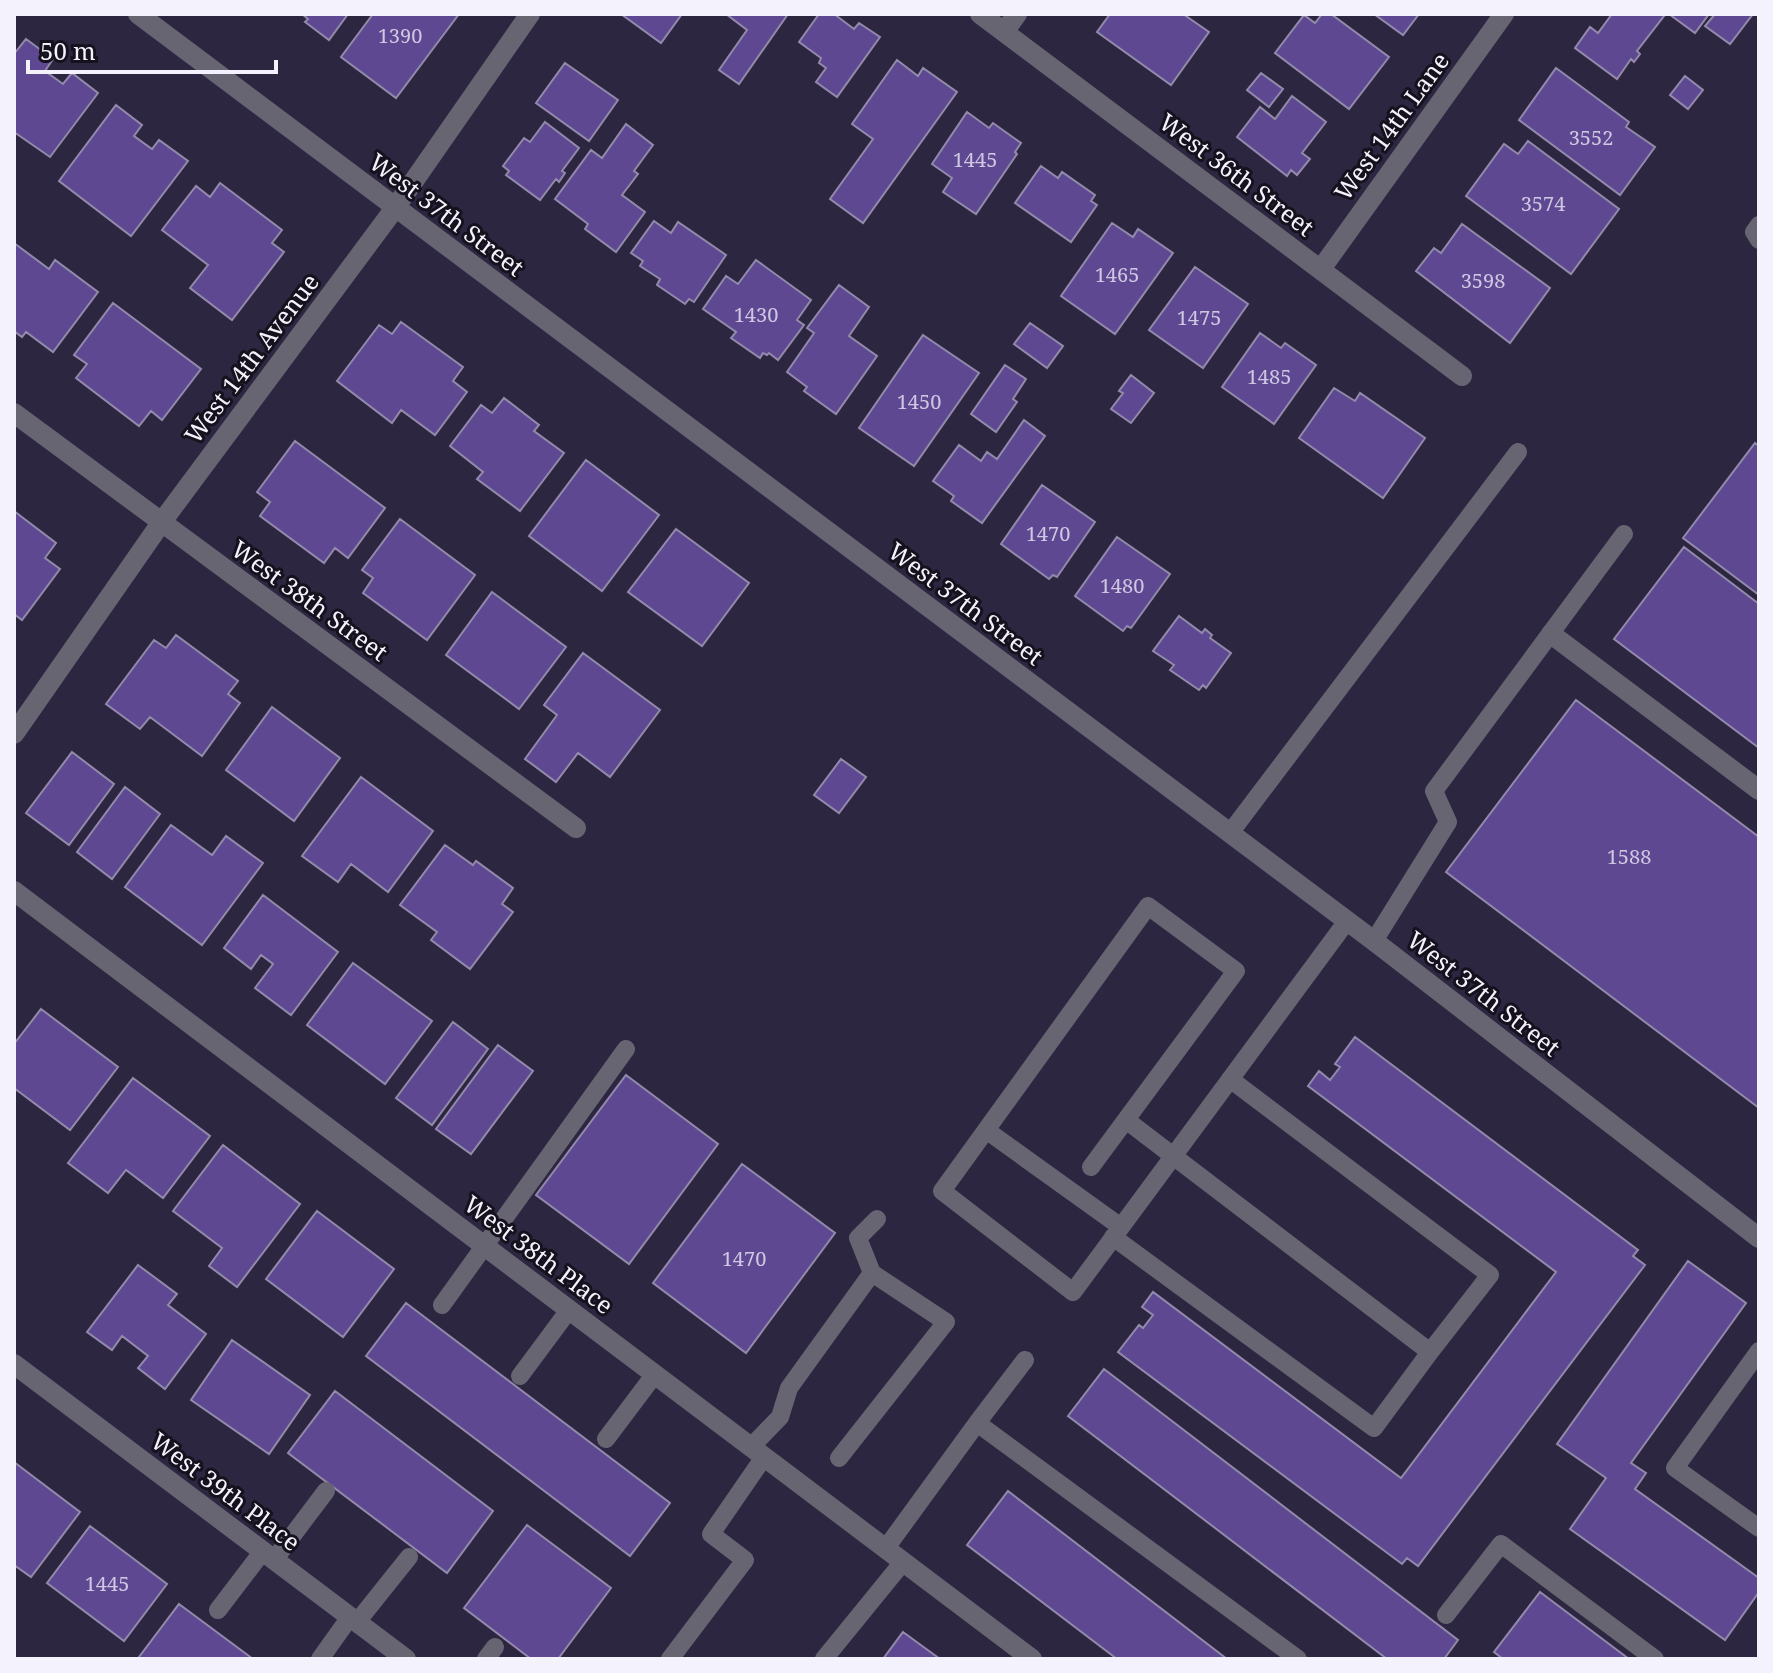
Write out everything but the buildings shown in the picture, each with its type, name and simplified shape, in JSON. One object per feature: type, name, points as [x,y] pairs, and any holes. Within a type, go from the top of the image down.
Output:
[{"type":"street","name":"West 37th Street","points":[[138,14],[1374,941],[1759,1238]]},
{"type":"street","name":"West 14th Avenue","points":[[14,734],[161,523],[395,208],[530,14]]},
{"type":"street","name":"West 36th Street","points":[[980,14],[1462,376]]},
{"type":"street","points":[[1004,32],[1017,14]]},
{"type":"street","name":"West 14th Lane","points":[[1321,269],[1504,14]]},
{"type":"street","name":"West 38th Street","points":[[14,413],[576,828]]},
{"type":"street","points":[[1551,634],[1759,790]]},
{"type":"street","name":"West 38th Place","points":[[14,891],[886,1548],[1019,1655]]},
{"type":"street","name":"West 39th Place","points":[[14,1364],[406,1659]]},
{"type":"lane","points":[[1759,225],[1754,232],[1759,240]]},
{"type":"lane","points":[[1230,833],[1518,452]]},
{"type":"lane","points":[[1374,941],[1448,822],[1434,791],[1624,534]]},
{"type":"lane","points":[[1091,1167],[1236,971],[1148,906],[942,1191],[1073,1292],[1347,921]]},
{"type":"lane","points":[[442,1305],[626,1049]]},
{"type":"lane","points":[[986,1130],[1374,1428],[1490,1275],[1230,1079]]},
{"type":"lane","points":[[1126,1120],[1430,1352]]},
{"type":"lane","points":[[839,1458],[946,1322],[872,1273],[858,1238],[877,1219]]},
{"type":"lane","points":[[670,1659],[745,1560],[711,1534],[780,1417],[789,1388],[872,1273]]},
{"type":"lane","points":[[520,1376],[569,1310]]},
{"type":"lane","points":[[1757,1357],[1675,1468],[1759,1528]]},
{"type":"lane","points":[[886,1548],[1025,1360]]},
{"type":"lane","points":[[606,1439],[655,1374]]},
{"type":"lane","points":[[977,1423],[1298,1659]]},
{"type":"lane","points":[[218,1610],[326,1491]]},
{"type":"lane","points":[[1446,1615],[1501,1544],[1655,1659]]},
{"type":"lane","points":[[320,1659],[409,1557]]},
{"type":"lane","points":[[824,1659],[903,1562]]}]
